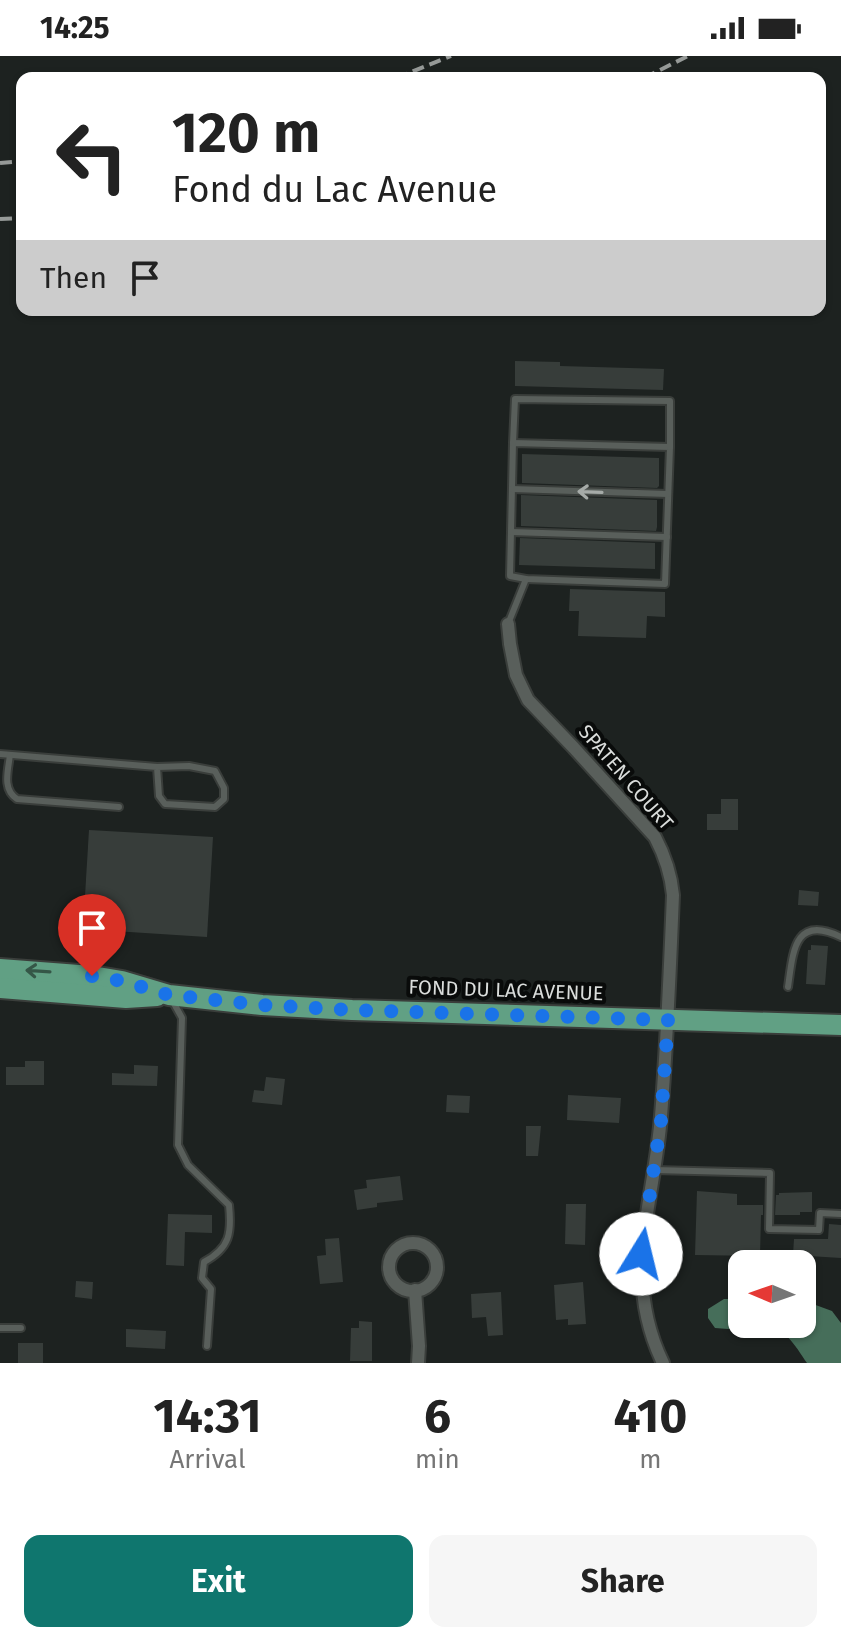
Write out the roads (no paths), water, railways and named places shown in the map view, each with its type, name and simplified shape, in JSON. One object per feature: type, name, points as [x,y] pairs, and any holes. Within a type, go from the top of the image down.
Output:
[{"type":"main road","name":"FOND DU LAC AVENUE","points":[[0,969],[92,976],[169,995]]},
{"type":"main road","name":"FOND DU LAC AVENUE","points":[[0,988],[126,998],[169,995],[352,1010],[841,1025]]},
{"type":"street","name":"SPATEN COURT","points":[[508,624],[516,675],[528,700],[655,837],[669,868],[673,895],[661,1121],[641,1254],[641,1289],[652,1340],[663,1363]]},
{"type":"street","points":[[415,1290],[418,1363]]},
{"type":"lane","points":[[515,399],[670,401],[670,447],[665,584],[510,576],[515,399]]},
{"type":"lane","points":[[513,443],[670,447]]},
{"type":"lane","points":[[512,489],[668,494]]},
{"type":"lane","points":[[511,532],[667,537]]},
{"type":"lane","points":[[508,624],[526,579]]},
{"type":"lane","points":[[0,754],[157,767],[189,766],[215,771],[224,788],[224,799],[215,807],[165,804],[159,796],[157,767]]},
{"type":"lane","points":[[10,755],[7,785],[10,794],[17,799],[119,807]]},
{"type":"lane","points":[[788,987],[792,956],[800,937],[811,929],[841,937]]},
{"type":"lane","points":[[169,995],[182,1018],[178,1145],[188,1165],[229,1205],[232,1229],[219,1254],[204,1262],[202,1278],[211,1289],[207,1346]]},
{"type":"lane","points":[[654,1170],[770,1173],[769,1229],[819,1230],[820,1213],[841,1214]]},
{"type":"lane","points":[[0,1328],[21,1328]]},
{"type":"railway","points":[[411,72],[451,56]]},
{"type":"railway","points":[[656,72],[688,56]]},
{"type":"railway","points":[[0,163],[16,162]]},
{"type":"railway","points":[[0,219],[16,218]]}]
